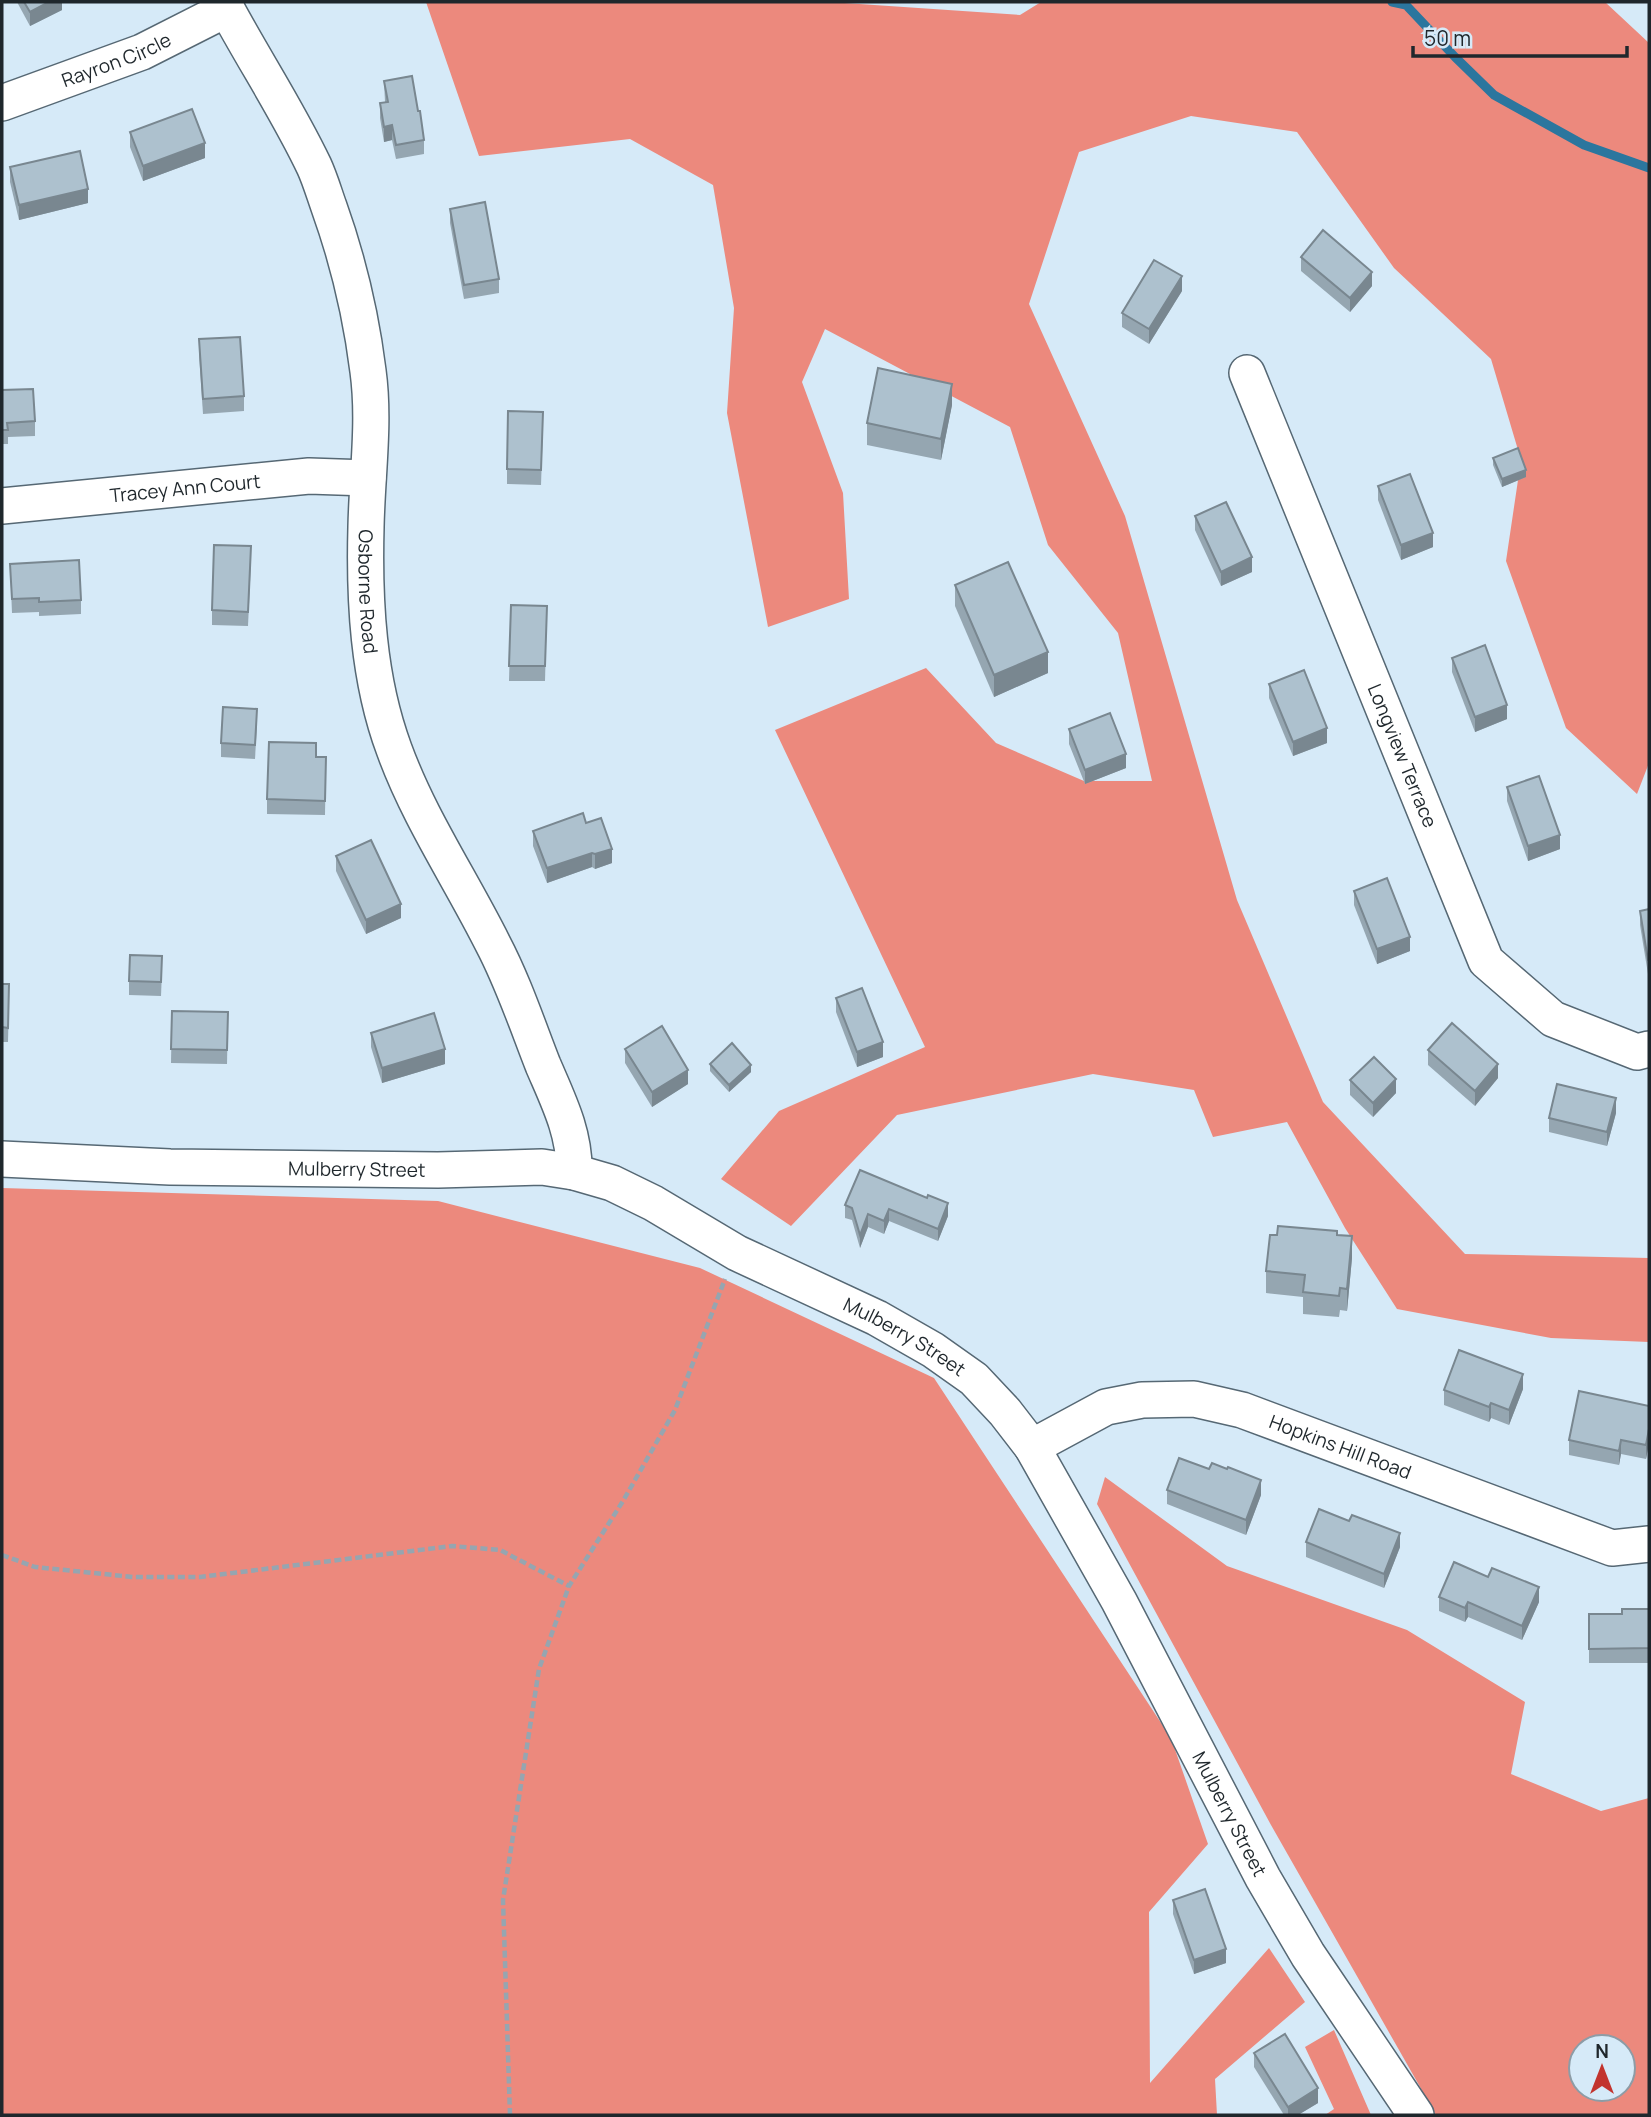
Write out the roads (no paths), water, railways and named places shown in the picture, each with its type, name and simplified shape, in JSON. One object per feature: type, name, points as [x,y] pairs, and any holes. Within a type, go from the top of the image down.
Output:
[{"type":"street","name":"Rayron Circle","points":[[2,103],[142,52],[225,6]]},
{"type":"street","name":"Osborne Road","points":[[225,6],[281,102],[315,169],[341,241],[352,283],[368,371],[371,416],[367,580],[371,646],[381,711],[395,751],[435,838],[494,945],[523,1014],[571,1133],[575,1152],[574,1172]]},
{"type":"street","name":"Longview Terrace","points":[[1248,373],[1486,961],[1553,1020],[1637,1052],[1649,1049]]},
{"type":"street","name":"Tracey Ann Court","points":[[2,506],[309,476],[368,478]]},
{"type":"street","name":"Mulberry Street","points":[[2,1159],[170,1167],[438,1170],[542,1167],[574,1172],[612,1184],[653,1203],[737,1253],[877,1318],[933,1350],[974,1379],[1005,1412],[1032,1447],[1119,1601],[1263,1878],[1321,1975],[1416,2115]]},
{"type":"street","name":"Hopkins Hill Road","points":[[1032,1447],[1106,1407],[1142,1400],[1194,1399],[1242,1410],[1612,1548],[1649,1544]]},
{"type":"waterway","points":[[1392,2],[1406,5],[1494,95],[1584,145],[1649,168]]}]
